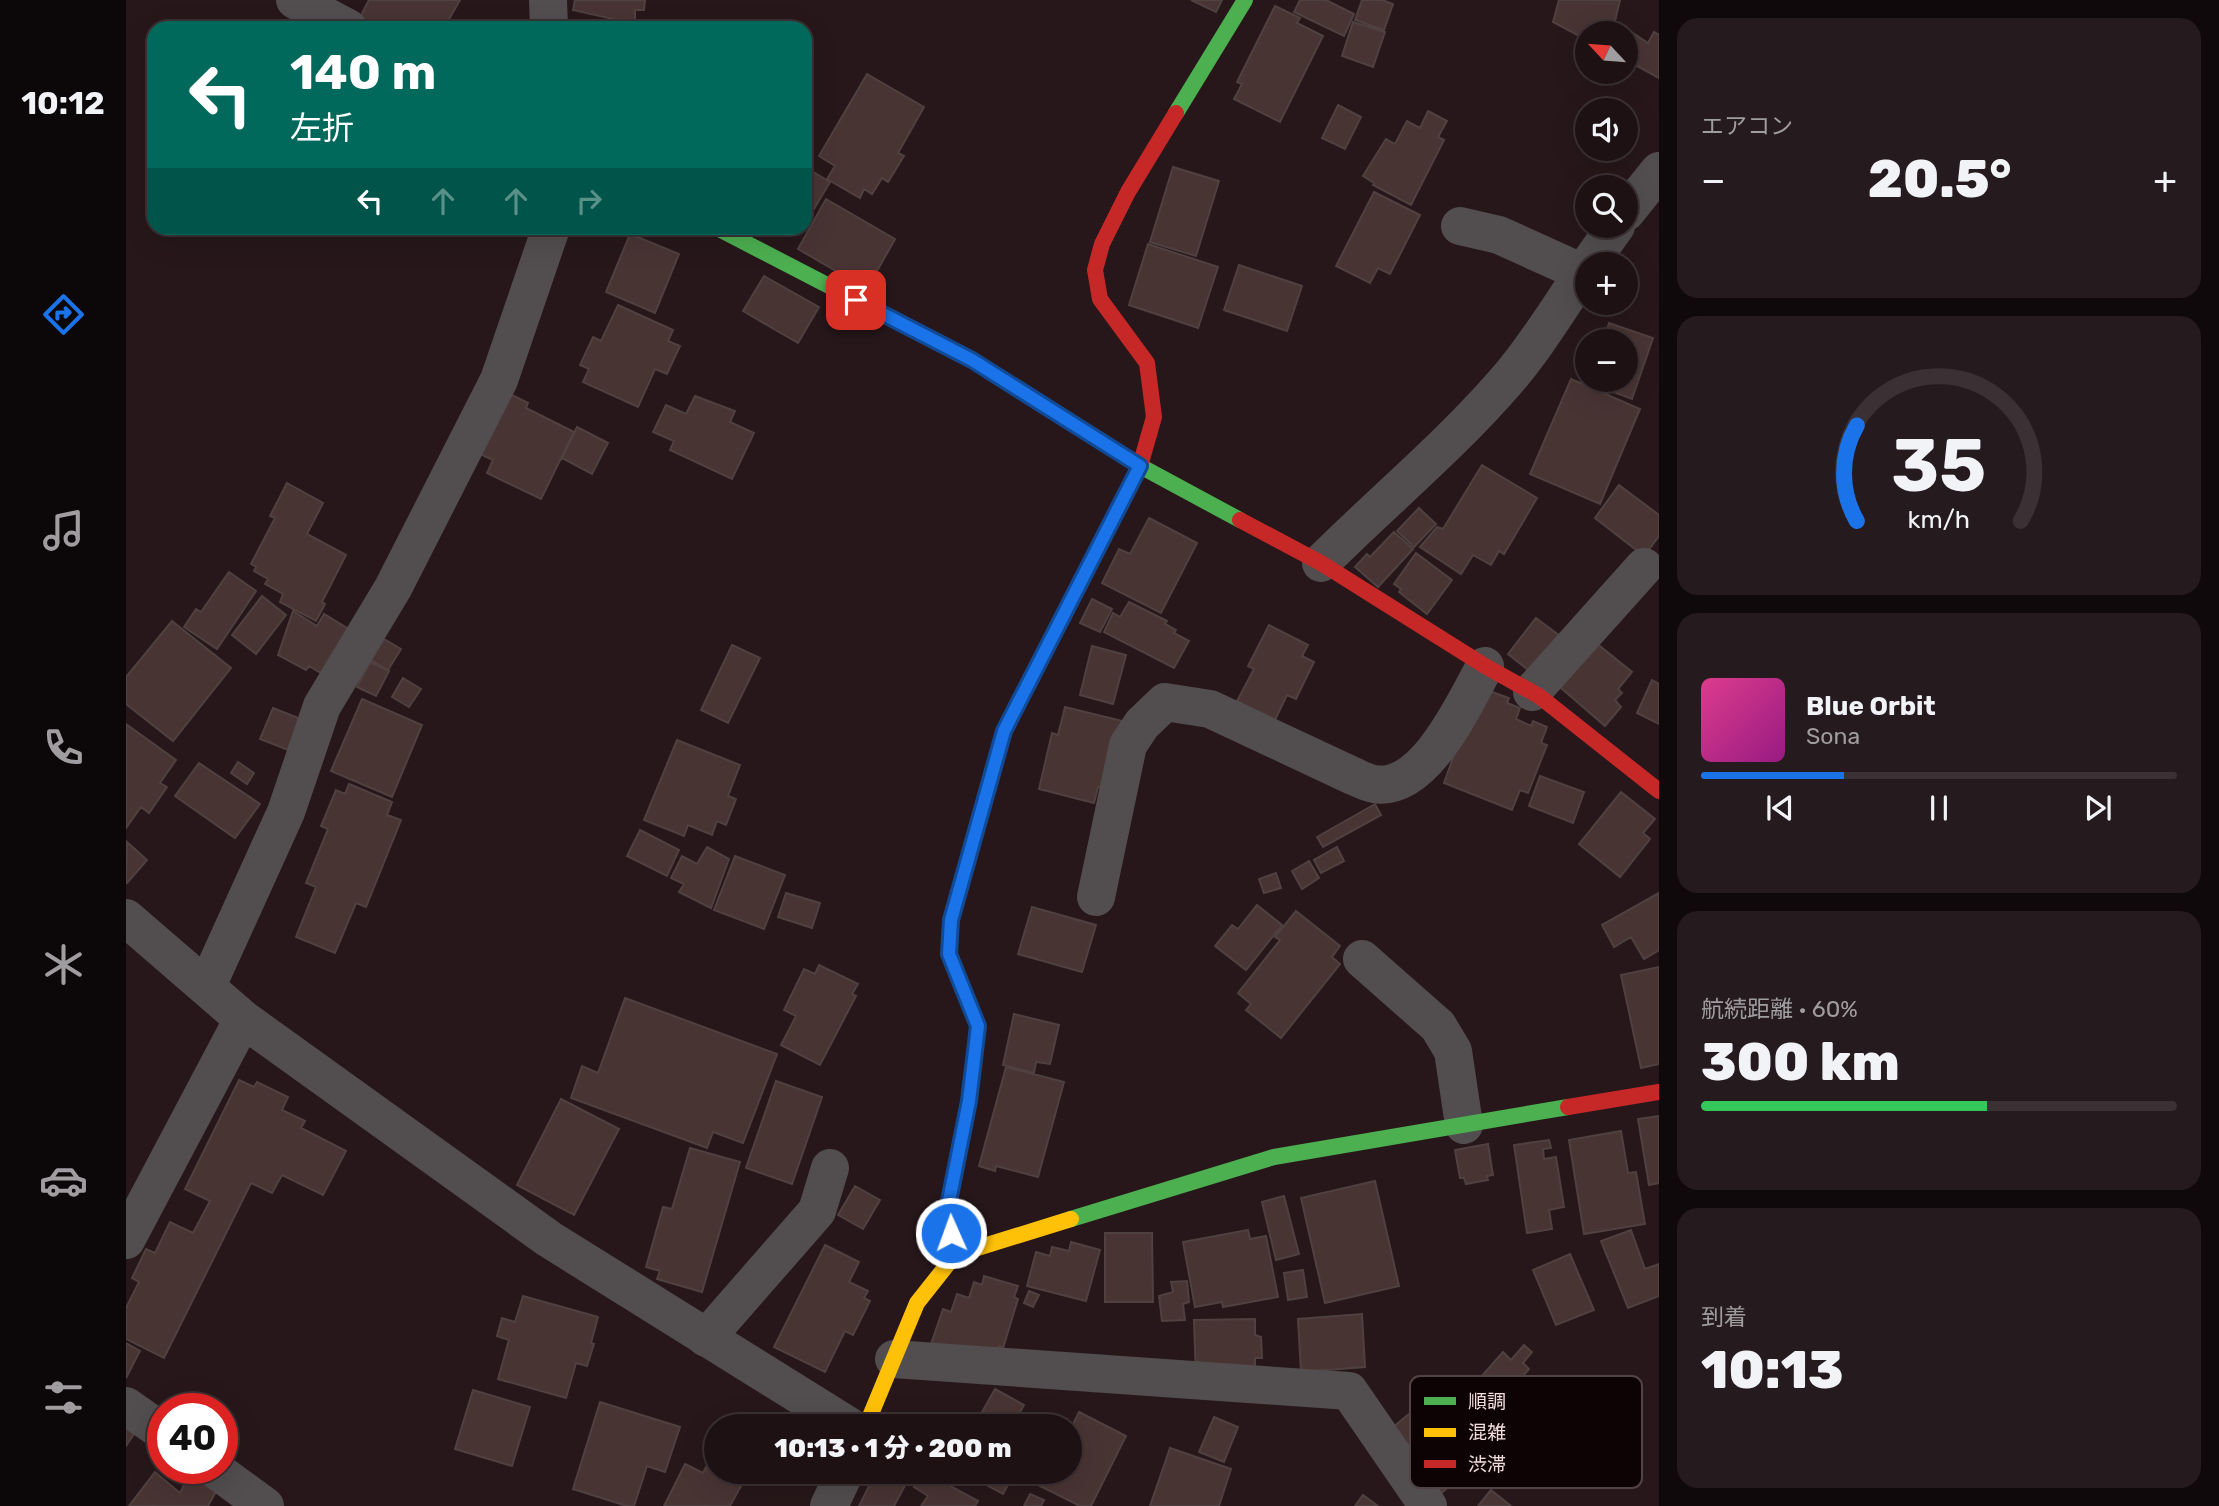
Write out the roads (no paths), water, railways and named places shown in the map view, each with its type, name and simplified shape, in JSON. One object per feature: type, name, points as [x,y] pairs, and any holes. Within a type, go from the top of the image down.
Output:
[{"type":"street","points":[[295,0],[335,21]]},
{"type":"street","points":[[548,0],[549,21]]},
{"type":"street","points":[[955,1255],[947,1211],[969,1101],[978,1026],[949,954],[951,920],[1004,731],[1140,466],[1154,417],[1147,363],[1100,299],[1095,270],[1102,244],[1128,192],[1245,0]]},
{"type":"street","points":[[1638,200],[1657,181]]},
{"type":"street","points":[[1460,226],[1499,236],[1575,264]]},
{"type":"street","points":[[207,986],[286,812],[322,706],[393,589],[499,380],[549,235]]},
{"type":"street","points":[[731,235],[972,360],[1140,466],[1321,563],[1485,666],[1532,692],[1659,791]]},
{"type":"street","points":[[1321,563],[1477,414],[1510,377],[1575,284]]},
{"type":"street","points":[[1532,692],[1644,567]]},
{"type":"street","points":[[1096,897],[1128,745],[1142,724],[1165,702],[1210,709],[1353,776],[1375,784],[1394,783],[1420,768],[1448,733],[1485,666]]},
{"type":"street","points":[[126,918],[243,1019],[549,1238],[830,1414]]},
{"type":"street","points":[[1362,959],[1438,1026],[1453,1051],[1464,1125]]},
{"type":"street","points":[[126,1240],[243,1019]]},
{"type":"street","points":[[871,1414],[917,1303],[955,1255],[1273,1157],[1659,1092]]},
{"type":"street","points":[[706,1338],[817,1210],[830,1168]]},
{"type":"street","points":[[894,1359],[1349,1391],[1410,1480]]},
{"type":"street","points":[[126,1406],[147,1421]]},
{"type":"street","points":[[235,1484],[265,1506]]},
{"type":"street","points":[[829,1506],[839,1484]]},
{"type":"street","points":[[1416,1488],[1428,1506]]}]
